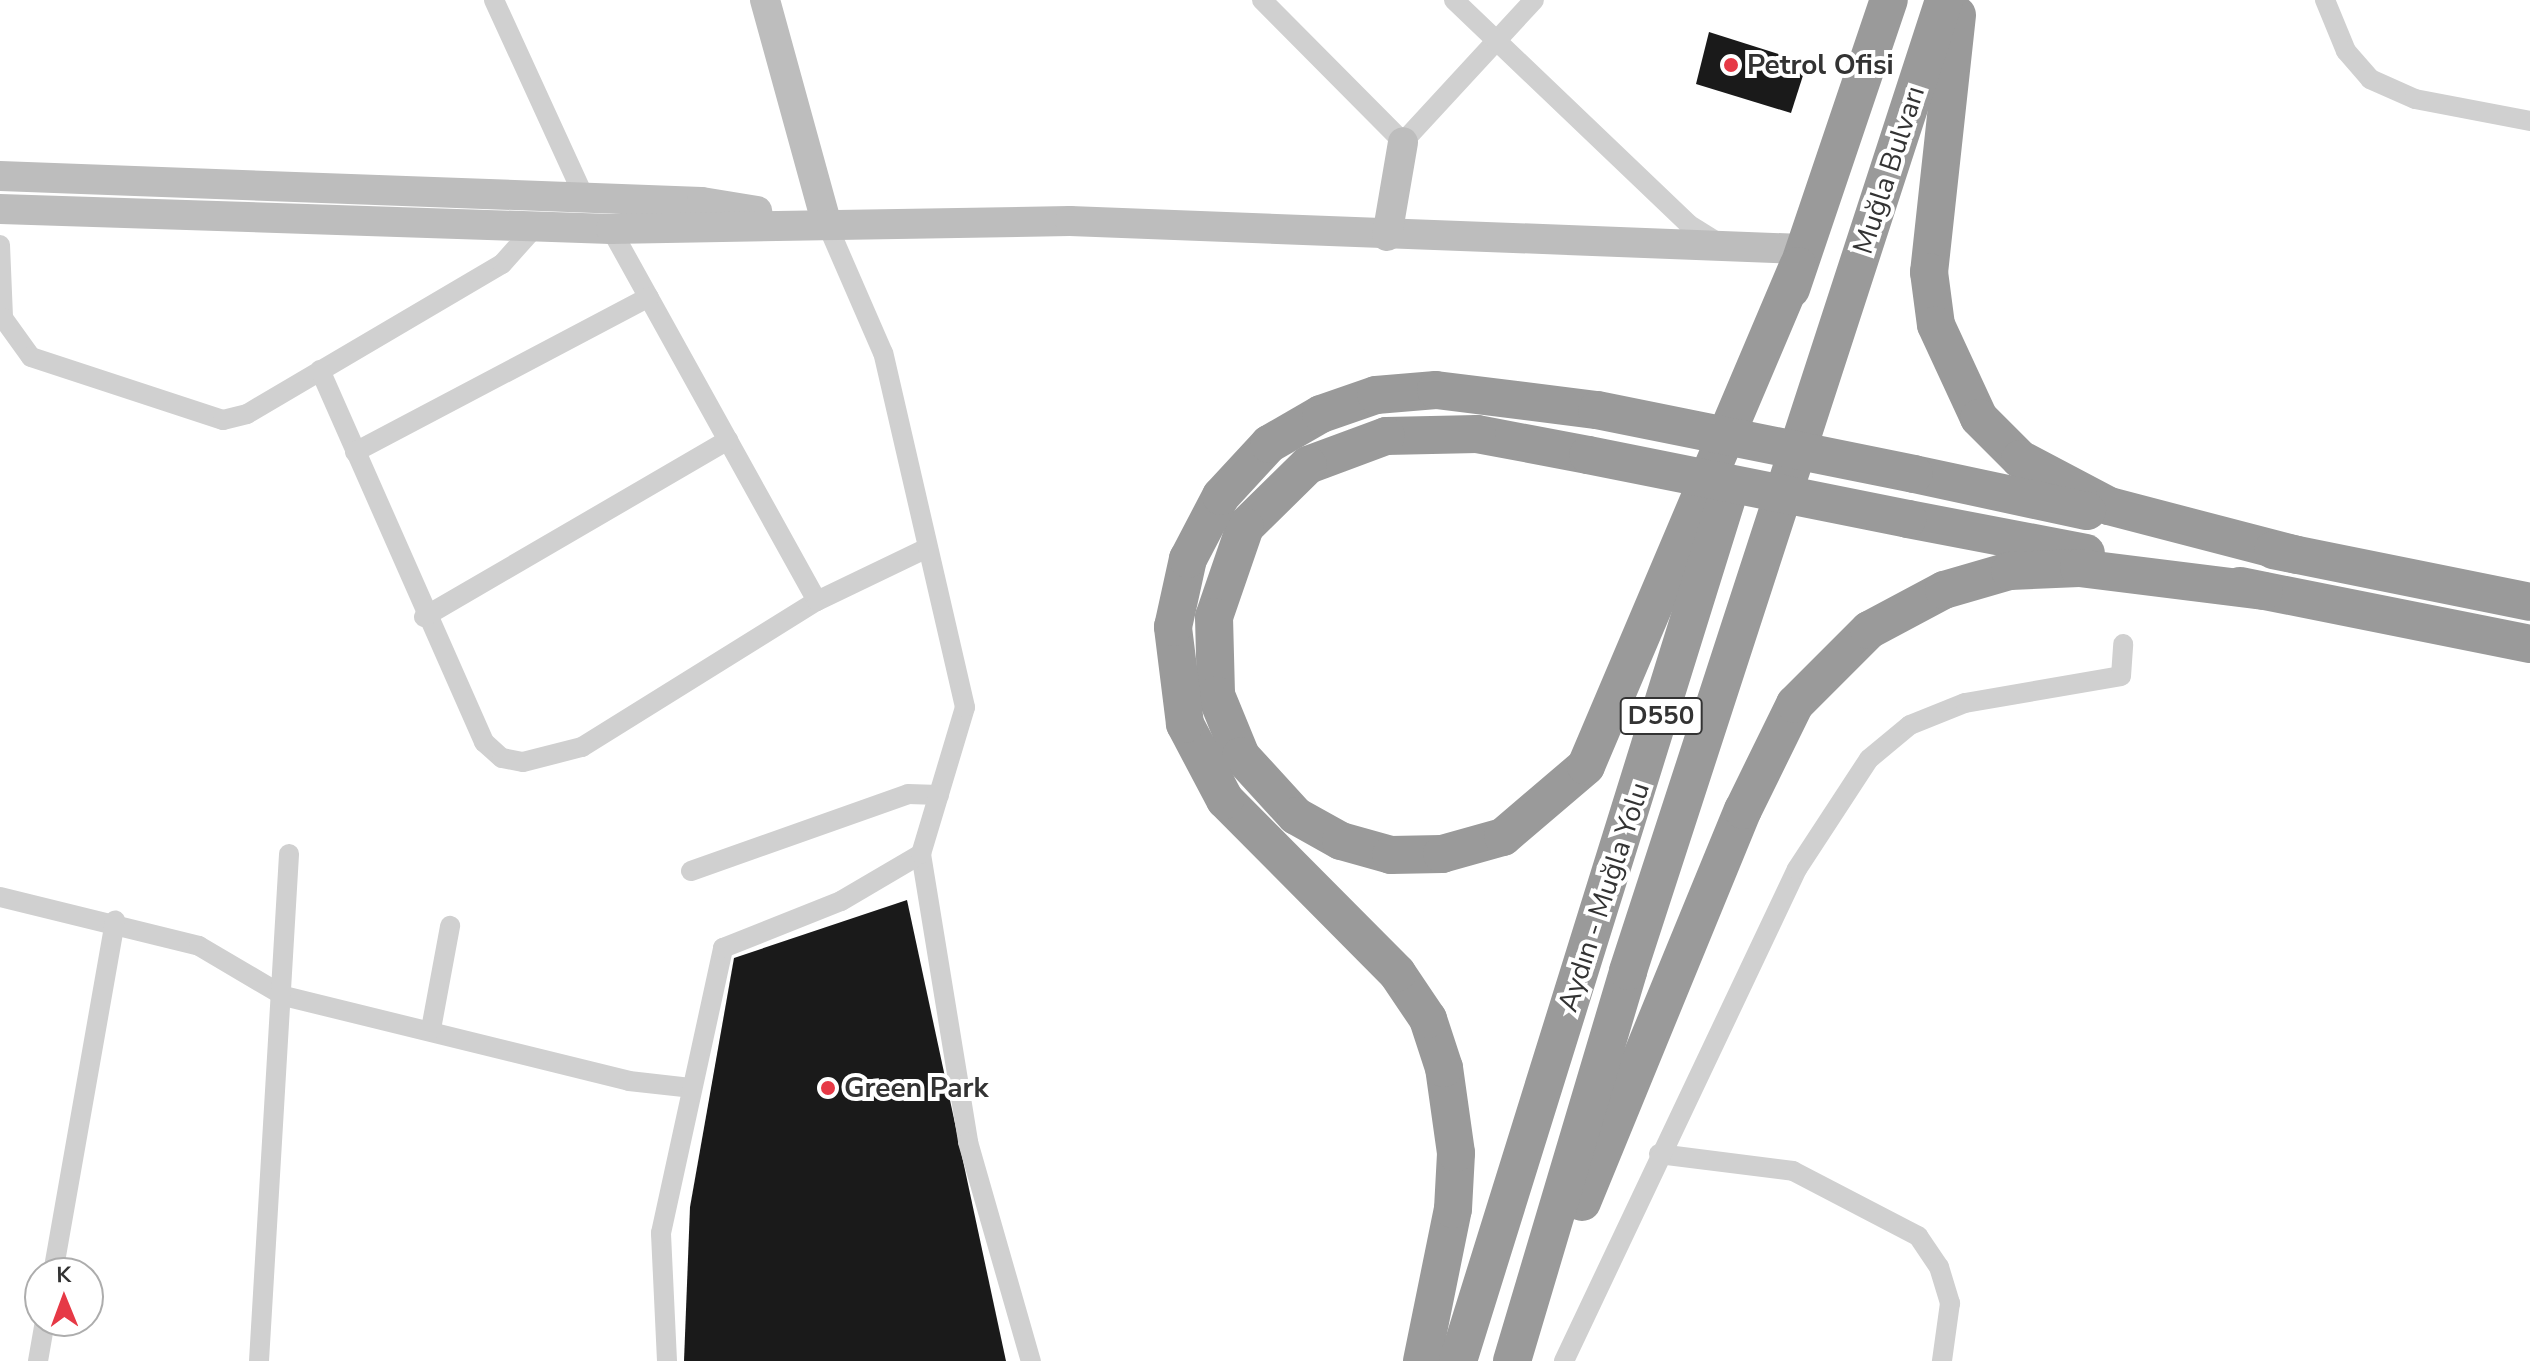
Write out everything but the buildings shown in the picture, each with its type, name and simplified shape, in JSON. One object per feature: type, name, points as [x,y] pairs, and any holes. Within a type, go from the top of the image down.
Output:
[{"type":"highway","name":"Muğla Bulvarı","points":[[1800,258],[1889,0]]},
{"type":"highway","name":"Muğla Bulvarı","points":[[1833,341],[1944,0]]},
{"type":"highway","points":[[1959,0],[1929,272],[1936,325],[1960,387],[2020,459],[2063,486],[2109,506],[2297,555]]},
{"type":"highway","points":[[1800,258],[1586,766],[1503,837],[1442,854],[1391,855],[1341,841],[1296,816],[1241,756],[1216,695],[1214,617],[1245,527],[1308,465],[1386,436],[1477,434],[1588,455],[1908,519],[2264,591],[2530,644]]},
{"type":"highway","name":"Aydın - Muğla Yolu","points":[[1458,1361],[1800,258]]},
{"type":"highway","name":"Aydın - Muğla Yolu","points":[[1512,1361],[1532,1310],[1628,971],[1833,341]]},
{"type":"highway","points":[[1422,1361],[1453,1209],[1456,1153],[1444,1068],[1428,1019],[1397,973],[1225,800],[1185,724],[1173,627],[1188,559],[1221,496],[1269,444],[1321,414],[1376,395],[1436,390],[1597,410],[2530,602]]},
{"type":"highway","points":[[1532,1310],[1795,704],[1869,630],[1944,590],[2010,571],[2079,568],[2264,591]]},
{"type":"main road","points":[[765,0],[826,222]]},
{"type":"main road","points":[[1387,236],[1403,142]]},
{"type":"main road","points":[[0,176],[702,202],[826,222]]},
{"type":"main road","points":[[0,209],[611,229],[826,222],[1070,221],[1387,236],[1723,246],[1800,258]]},
{"type":"street","points":[[494,0],[585,199]]},
{"type":"street","points":[[1262,0],[1403,142],[1495,38],[1534,0]]},
{"type":"street","points":[[1454,0],[1688,224],[1723,246]]},
{"type":"street","points":[[2325,0],[2346,51],[2370,79],[2415,99],[2530,121]]},
{"type":"street","points":[[826,222],[883,353],[925,549],[965,707],[921,854],[968,1142],[1031,1361]]},
{"type":"street","points":[[0,245],[3,318],[31,357],[223,420],[320,370],[502,264],[536,226]]},
{"type":"street","points":[[611,229],[817,601]]},
{"type":"street","points":[[355,452],[649,297]]},
{"type":"street","points":[[320,370],[424,617],[484,742],[502,758],[532,762],[582,747],[817,601],[925,549]]},
{"type":"street","points":[[424,617],[728,440]]},
{"type":"street","points":[[1564,1361],[1659,1154],[1797,869],[1869,759],[1910,725],[1965,703],[2121,676],[2123,644]]},
{"type":"street","points":[[691,871],[908,794],[939,795]]},
{"type":"street","points":[[259,1361],[284,996],[289,854]]},
{"type":"street","points":[[667,1361],[661,1233],[723,948],[841,901],[921,854]]},
{"type":"street","points":[[0,897],[115,920],[199,946],[284,996],[431,1029],[629,1081],[691,1088]]},
{"type":"street","points":[[56,1257],[115,920]]},
{"type":"street","points":[[431,1029],[450,926]]},
{"type":"street","points":[[1659,1154],[1793,1171],[1918,1236],[1939,1267],[1950,1303],[1942,1361]]},
{"type":"street","points":[[38,1361],[42,1337]]},
{"type":"place","name":"Petrol Ofisi","points":[[1731,65]]},
{"type":"place","name":"Green Park","points":[[828,1088]]}]
